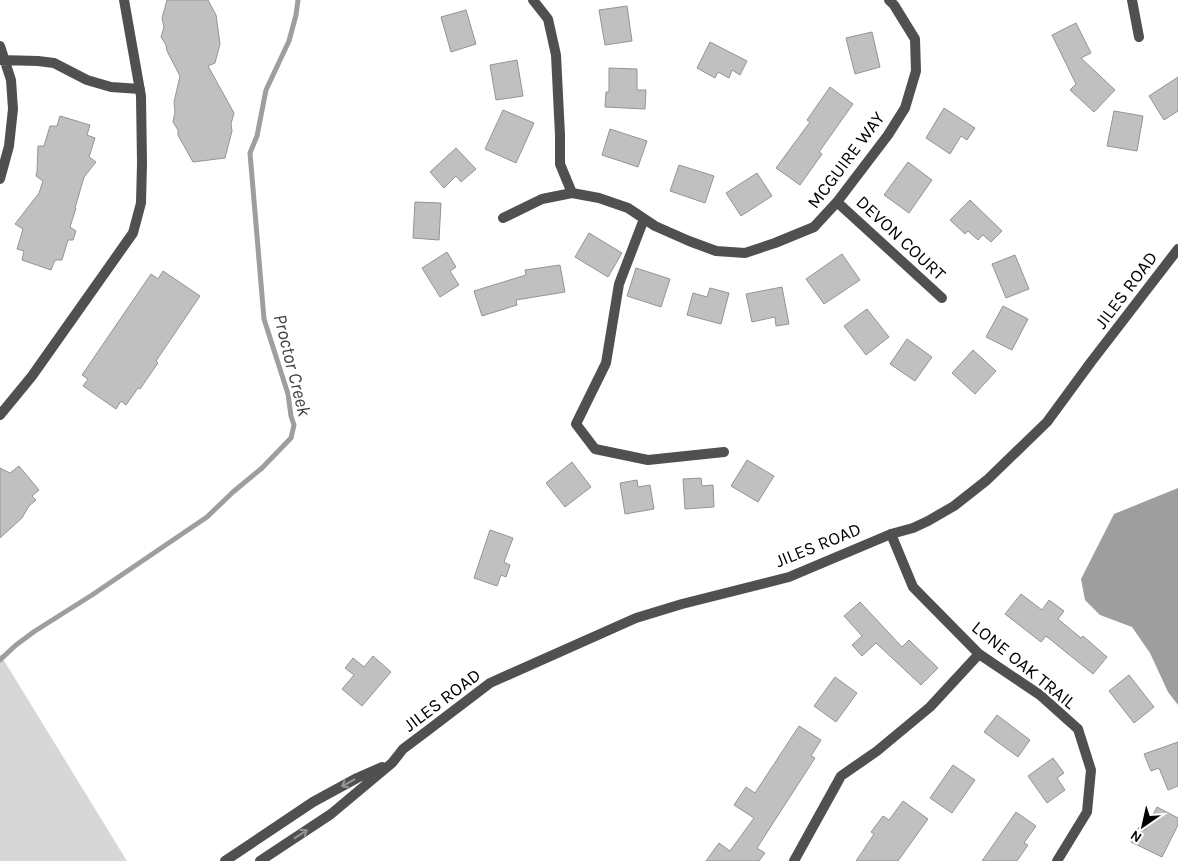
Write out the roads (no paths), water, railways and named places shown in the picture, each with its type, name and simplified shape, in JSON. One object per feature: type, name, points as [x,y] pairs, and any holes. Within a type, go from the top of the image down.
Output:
[{"type":"street","points":[[0,415],[32,376],[133,233],[141,203],[141,96],[124,0]]},
{"type":"street","points":[[533,0],[548,18],[556,55],[560,164],[572,193]]},
{"type":"street","name":"MCGUIRE WAY","points":[[503,218],[542,199],[572,193],[599,198],[628,208],[655,226],[716,251],[745,253],[814,227],[837,202],[888,135],[905,108],[916,71],[915,39],[889,0]]},
{"type":"street","points":[[1132,0],[1139,37]]},
{"type":"street","points":[[0,46],[2,60],[11,80],[13,110],[9,146],[0,179]]},
{"type":"street","points":[[2,60],[54,63],[87,80],[111,88],[140,89]]},
{"type":"street","name":"DEVON COURT","points":[[837,202],[942,298]]},
{"type":"street","points":[[644,219],[619,284],[606,363],[576,424],[595,449],[648,460],[724,452]]},
{"type":"street","name":"JILES ROAD","points":[[260,861],[331,814],[392,763],[403,749],[490,683],[636,618],[682,604],[789,577],[890,534],[913,528],[954,506],[987,480],[1047,422],[1178,249]]},
{"type":"street","name":"LONE OAK TRAIL","points":[[890,534],[913,587],[979,654],[1040,695],[1078,730],[1091,770],[1087,812],[1058,861]]},
{"type":"street","points":[[794,861],[841,776],[876,751],[930,707],[979,654]]},
{"type":"street","name":"JILES ROAD","points":[[225,861],[313,802],[357,778],[392,763]]},
{"type":"waterway","name":"Proctor Creek","points":[[0,660],[35,631],[207,517],[262,468],[291,438],[294,425],[288,394],[264,319],[250,153],[257,136],[266,90],[289,41],[298,0]]}]
